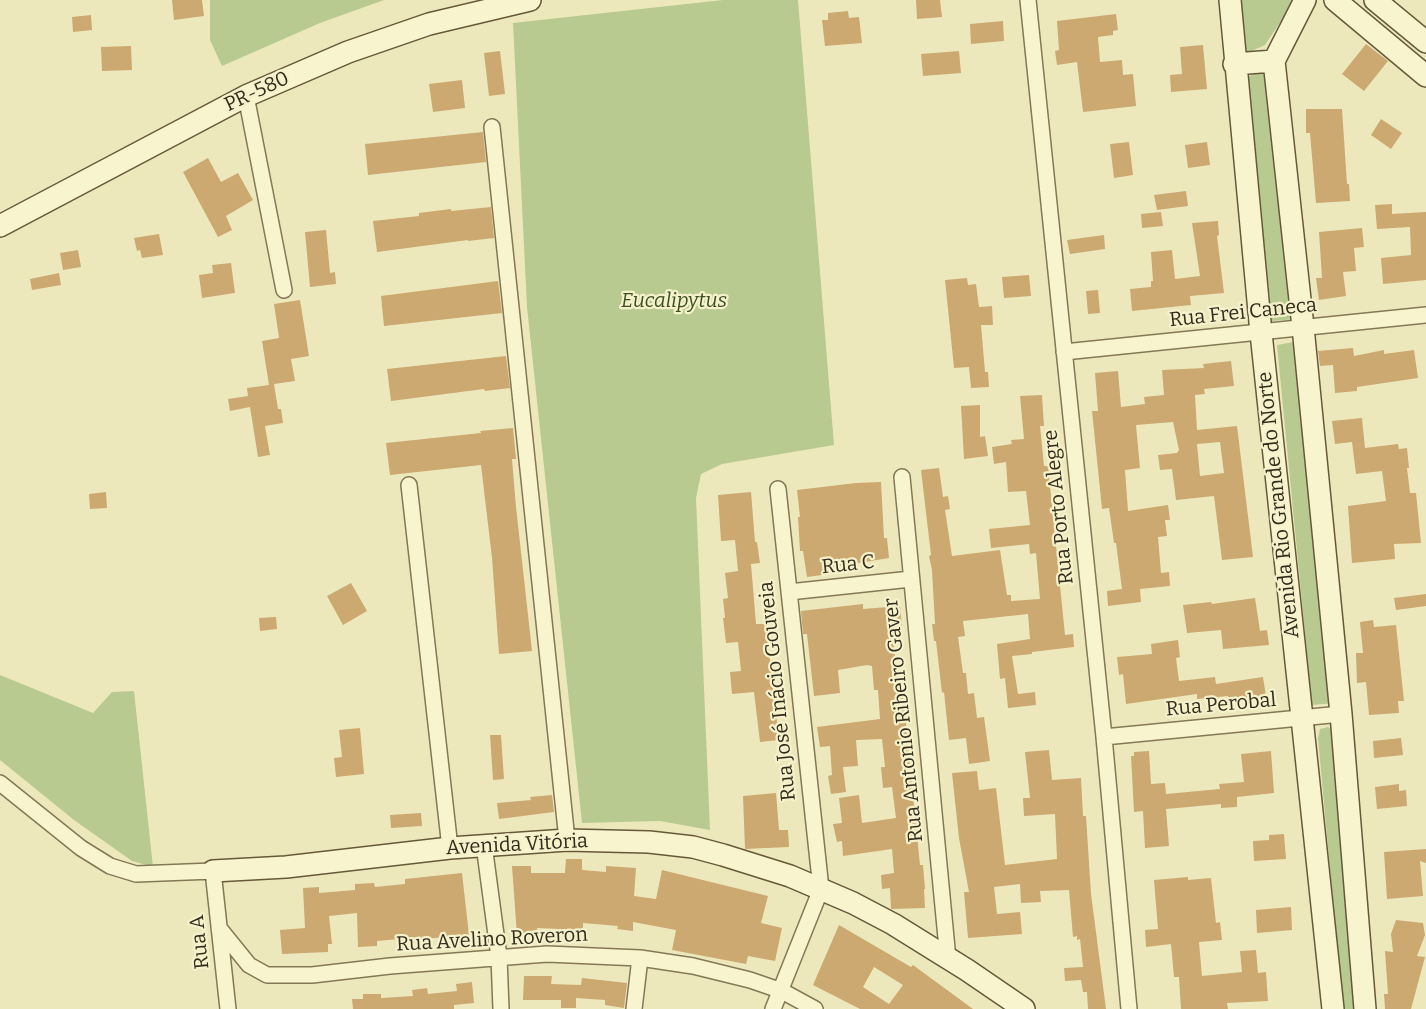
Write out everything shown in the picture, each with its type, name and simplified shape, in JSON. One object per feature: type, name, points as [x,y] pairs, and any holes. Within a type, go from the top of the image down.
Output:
[{"type":"main road","name":"PR-580","points":[[0,226],[246,96],[348,52],[429,24],[530,0]]},
{"type":"main road","name":"Avenida Rio Grande do Norte","points":[[1230,0],[1234,64],[1261,333],[1333,1009]]},
{"type":"main road","points":[[1234,64],[1274,61],[1305,0]]},
{"type":"main road","points":[[1335,0],[1426,76]]},
{"type":"main road","points":[[1375,0],[1426,42]]},
{"type":"main road","name":"Avenida Rio Grande do Norte","points":[[1274,61],[1341,714],[1365,1009]]},
{"type":"main road","name":"Avenida Vitória","points":[[213,871],[286,867],[450,848],[567,840],[649,842],[693,847],[779,873],[821,889],[893,924],[1024,1009]]},
{"type":"street","name":"Rua Porto Alegre","points":[[1028,0],[1104,737],[1129,1009]]},
{"type":"street","points":[[246,96],[284,290]]},
{"type":"street","points":[[492,126],[567,840]]},
{"type":"street","name":"Rua Frei Caneca","points":[[1064,352],[1426,315]]},
{"type":"street","name":"Rua Antonio Ribeiro Gaver","points":[[902,477],[948,958]]},
{"type":"street","points":[[410,485],[450,848]]},
{"type":"street","name":"Rua José Inácio Gouveia","points":[[778,489],[821,889]]},
{"type":"street","name":"Rua C","points":[[789,592],[911,579]]},
{"type":"street","name":"Rua Perobal","points":[[1104,737],[1341,714]]},
{"type":"street","name":"Avenida Vitória","points":[[0,783],[81,848],[110,866],[136,874],[213,871]]},
{"type":"street","points":[[484,845],[499,957],[501,1009]]},
{"type":"street","name":"Rua A","points":[[213,871],[228,1009]]},
{"type":"street","points":[[774,1009],[821,889]]},
{"type":"street","name":"Rua Avelino Roveron","points":[[219,928],[249,964],[267,975],[312,975],[390,966],[547,954],[640,958],[721,972],[782,991],[815,1009]]},
{"type":"street","points":[[634,1009],[640,958]]},
{"type":"green space","points":[[210,0],[384,0],[320,23],[222,66],[210,40]]},
{"type":"green space","name":"Eucalipytus","points":[[723,0],[798,0],[834,445],[722,464],[701,474],[696,498],[710,830],[660,821],[582,823],[527,307],[513,23]]},
{"type":"green space","points":[[1235,0],[1295,0],[1265,45],[1249,52],[1240,52]]},
{"type":"green space","points":[[1262,71],[1268,75],[1295,319],[1272,321],[1247,77]]},
{"type":"green space","points":[[1294,342],[1335,703],[1312,705],[1277,345]]},
{"type":"green space","points":[[0,675],[93,713],[112,692],[134,691],[153,867],[132,861],[74,820],[0,760]]},
{"type":"green space","points":[[1328,727],[1336,732],[1361,1009],[1343,1009],[1318,738],[1320,729]]},
{"type":"building","points":[[172,0],[202,0],[204,16],[174,20]]},
{"type":"building","points":[[916,0],[940,0],[942,17],[917,19]]},
{"type":"building","points":[[848,11],[849,18],[859,17],[862,43],[825,46],[822,20],[828,20],[828,13]]},
{"type":"building","points":[[1116,14],[1118,30],[1113,31],[1113,35],[1098,37],[1100,62],[1122,60],[1123,75],[1133,74],[1136,106],[1083,112],[1077,62],[1057,65],[1055,51],[1059,50],[1057,21]]},
{"type":"building","points":[[91,15],[92,30],[73,32],[72,17]]},
{"type":"building","points":[[1003,21],[1004,41],[971,44],[970,24]]},
{"type":"building","points":[[1366,44],[1388,61],[1364,91],[1342,74]]},
{"type":"building","points":[[1203,45],[1207,89],[1171,92],[1170,75],[1182,74],[1180,47]]},
{"type":"building","points":[[131,46],[132,70],[102,71],[101,47]]},
{"type":"building","points":[[500,51],[505,94],[489,96],[484,53]]},
{"type":"building","points":[[959,51],[961,73],[923,76],[921,54]]},
{"type":"building","points":[[462,80],[465,108],[433,112],[429,84]]},
{"type":"building","points":[[1306,109],[1342,109],[1350,201],[1316,203],[1310,133],[1306,133]]},
{"type":"building","points":[[1381,119],[1402,133],[1391,149],[1371,135]]},
{"type":"building","points":[[483,132],[486,162],[368,175],[365,144]]},
{"type":"building","points":[[1129,142],[1133,175],[1114,178],[1110,144]]},
{"type":"building","points":[[1207,142],[1210,165],[1188,168],[1185,145]]},
{"type":"building","points":[[208,158],[221,182],[238,173],[253,200],[226,216],[232,230],[218,237],[183,172]]},
{"type":"building","points":[[1186,191],[1188,206],[1157,210],[1154,195]]},
{"type":"building","points":[[1392,204],[1392,214],[1426,212],[1426,280],[1383,284],[1381,258],[1411,255],[1410,227],[1377,229],[1375,205]]},
{"type":"building","points":[[491,207],[494,238],[377,252],[373,221],[419,216],[419,213],[451,209],[451,211]]},
{"type":"building","points":[[1161,212],[1163,226],[1142,228],[1141,214]]},
{"type":"building","points":[[1218,221],[1219,235],[1217,236],[1224,293],[1190,296],[1191,305],[1132,311],[1130,289],[1151,287],[1151,281],[1153,281],[1151,252],[1172,250],[1175,279],[1200,276],[1192,223]]},
{"type":"building","points":[[1362,228],[1364,247],[1354,248],[1356,271],[1343,272],[1346,296],[1319,300],[1316,278],[1322,278],[1319,232]]},
{"type":"building","points":[[326,230],[330,273],[335,272],[336,284],[310,287],[305,232]]},
{"type":"building","points":[[159,234],[163,255],[142,258],[140,250],[137,251],[134,238]]},
{"type":"building","points":[[1104,235],[1105,249],[1070,254],[1067,240]]},
{"type":"building","points":[[78,250],[81,267],[63,270],[60,253]]},
{"type":"building","points":[[231,263],[235,293],[202,298],[199,275],[213,273],[212,265]]},
{"type":"building","points":[[59,273],[61,285],[32,290],[30,279]]},
{"type":"building","points":[[1029,275],[1031,296],[1004,298],[1002,277]]},
{"type":"building","points":[[967,278],[968,285],[976,284],[979,307],[992,306],[993,325],[981,325],[985,372],[988,372],[989,387],[971,388],[969,367],[954,368],[945,280]]},
{"type":"building","points":[[498,281],[502,313],[384,326],[381,296]]},
{"type":"building","points":[[1098,290],[1100,313],[1088,314],[1086,291]]},
{"type":"building","points":[[300,300],[309,356],[291,359],[295,381],[274,384],[283,423],[265,426],[270,455],[258,457],[250,407],[230,411],[228,399],[248,396],[247,388],[269,385],[262,341],[279,338],[274,304]]},
{"type":"building","points":[[1353,348],[1354,356],[1384,350],[1384,354],[1414,350],[1418,378],[1357,387],[1357,391],[1335,393],[1333,365],[1320,366],[1318,351]]},
{"type":"building","points":[[506,356],[510,388],[485,391],[484,389],[391,401],[387,369]]},
{"type":"building","points":[[1231,361],[1234,386],[1204,389],[1205,394],[1195,395],[1197,430],[1237,426],[1253,557],[1222,560],[1214,496],[1176,500],[1172,469],[1160,470],[1158,455],[1177,453],[1179,450],[1173,422],[1136,425],[1140,468],[1125,470],[1128,511],[1168,505],[1170,520],[1165,520],[1167,536],[1158,537],[1161,573],[1169,572],[1170,586],[1140,589],[1141,602],[1108,606],[1107,591],[1122,589],[1109,508],[1102,509],[1092,411],[1098,411],[1095,373],[1118,371],[1121,407],[1145,404],[1144,397],[1164,395],[1162,370],[1204,368],[1203,364]],"holes":[[[1220,442],[1224,473],[1200,476],[1197,444]]]},
{"type":"building","points":[[1042,395],[1044,426],[1040,426],[1044,466],[1048,466],[1065,635],[1073,634],[1074,647],[1012,656],[1018,694],[1035,692],[1036,705],[1008,708],[1005,678],[1000,679],[997,644],[1030,639],[1028,614],[963,621],[965,636],[958,637],[963,673],[966,673],[968,694],[974,693],[977,718],[984,717],[990,761],[969,764],[966,738],[949,740],[944,692],[942,693],[932,624],[935,624],[929,556],[931,555],[921,470],[939,468],[943,497],[948,496],[950,509],[945,510],[952,556],[1000,550],[1007,595],[1011,595],[1011,601],[1040,599],[1036,553],[1030,554],[1029,544],[991,548],[989,529],[1030,525],[1026,491],[1008,492],[1006,462],[994,464],[992,447],[1012,444],[1011,440],[1024,439],[1020,396]]},
{"type":"building","points":[[980,405],[980,437],[985,436],[988,456],[964,459],[961,406]]},
{"type":"building","points":[[1362,418],[1365,448],[1398,444],[1399,449],[1407,448],[1410,493],[1416,493],[1421,543],[1394,544],[1395,559],[1352,563],[1348,506],[1386,501],[1382,471],[1356,474],[1352,442],[1335,444],[1332,421]]},
{"type":"building","points":[[513,428],[516,459],[512,459],[516,507],[532,651],[499,654],[492,558],[481,465],[390,475],[386,443]]},
{"type":"building","points":[[881,482],[884,538],[887,538],[889,558],[828,568],[830,574],[807,577],[803,551],[800,551],[797,490]]},
{"type":"building","points":[[106,492],[107,508],[90,509],[89,494]]},
{"type":"building","points":[[751,492],[755,542],[757,542],[760,563],[751,564],[756,624],[766,624],[779,740],[760,742],[754,692],[732,694],[730,672],[741,671],[738,642],[726,643],[723,599],[728,598],[725,573],[738,571],[735,540],[721,541],[718,495]]},
{"type":"building","points":[[351,583],[367,611],[343,625],[327,596]]},
{"type":"building","points":[[1426,594],[1426,606],[1396,610],[1394,598]]},
{"type":"building","points":[[1255,598],[1260,631],[1267,630],[1269,645],[1223,649],[1221,630],[1187,633],[1183,605],[1211,602],[1212,604]]},
{"type":"building","points":[[863,604],[863,609],[900,606],[902,628],[892,629],[899,694],[903,694],[920,865],[923,865],[925,908],[891,909],[890,888],[882,889],[881,875],[894,873],[892,849],[843,856],[842,841],[837,842],[833,824],[842,823],[839,798],[859,795],[862,823],[896,818],[892,787],[883,788],[881,767],[885,767],[882,739],[856,740],[858,766],[843,767],[846,792],[831,794],[828,776],[832,775],[830,746],[820,747],[817,727],[880,719],[878,690],[874,690],[872,666],[867,665],[838,670],[840,693],[814,696],[807,634],[803,634],[801,611]]},
{"type":"building","points":[[276,617],[277,629],[260,631],[259,618]]},
{"type":"building","points":[[1373,620],[1374,627],[1396,625],[1404,701],[1398,701],[1399,713],[1369,715],[1366,682],[1357,683],[1356,653],[1363,653],[1360,622]]},
{"type":"building","points":[[1178,640],[1180,657],[1176,658],[1179,681],[1215,677],[1216,684],[1263,677],[1266,697],[1229,702],[1228,696],[1197,699],[1197,694],[1126,704],[1123,674],[1119,675],[1117,657],[1152,654],[1151,644]]},
{"type":"building","points":[[360,728],[364,774],[336,777],[334,758],[342,757],[339,730]]},
{"type":"building","points":[[490,735],[501,735],[504,779],[493,780]]},
{"type":"building","points":[[1401,738],[1403,755],[1374,758],[1373,741]]},
{"type":"building","points":[[1049,750],[1052,780],[1081,778],[1091,894],[1106,1009],[1088,1009],[1087,992],[1083,992],[1081,980],[1065,981],[1064,968],[1083,967],[1080,939],[1077,940],[1077,936],[1073,937],[1069,890],[1040,891],[1041,902],[1021,903],[1020,884],[994,887],[997,914],[1020,912],[1022,934],[968,938],[964,892],[969,892],[959,838],[952,773],[977,771],[979,790],[996,788],[1005,865],[1057,859],[1055,814],[1024,816],[1023,798],[1030,798],[1025,752]]},
{"type":"building","points":[[1149,751],[1151,784],[1165,783],[1166,794],[1220,789],[1219,784],[1244,782],[1241,754],[1271,751],[1274,793],[1237,797],[1237,807],[1221,808],[1221,804],[1166,809],[1169,846],[1145,848],[1143,811],[1134,812],[1131,756],[1134,756],[1134,752]]},
{"type":"building","points":[[1399,784],[1399,791],[1406,790],[1407,806],[1377,809],[1375,787]]},
{"type":"building","points":[[776,793],[779,830],[788,830],[789,847],[745,849],[743,796]]},
{"type":"building","points":[[552,795],[554,812],[499,819],[497,803],[531,800],[530,797]]},
{"type":"building","points":[[421,813],[422,826],[391,828],[390,815]]},
{"type":"building","points":[[1284,834],[1286,859],[1254,861],[1253,841],[1269,840],[1269,835]]},
{"type":"building","points":[[1426,849],[1426,863],[1420,861],[1423,896],[1387,899],[1384,852]]},
{"type":"building","points":[[566,859],[582,859],[582,870],[606,872],[606,866],[636,868],[634,896],[656,899],[662,870],[768,896],[761,923],[782,928],[775,961],[748,956],[746,964],[672,950],[676,930],[633,922],[633,931],[617,929],[618,926],[583,923],[583,930],[537,928],[537,930],[530,931],[530,934],[517,935],[512,866],[531,866],[531,873],[565,873]]},
{"type":"building","points":[[462,873],[469,935],[423,939],[423,942],[410,943],[410,938],[377,941],[377,946],[358,947],[357,913],[329,916],[332,944],[328,944],[328,952],[282,954],[280,930],[305,928],[303,888],[319,887],[319,893],[355,890],[355,884],[374,883],[375,887],[405,884],[405,879]]},
{"type":"building","points":[[1188,877],[1188,880],[1211,878],[1216,923],[1220,922],[1222,940],[1199,942],[1202,976],[1242,972],[1240,951],[1256,950],[1258,973],[1266,972],[1268,1001],[1227,1003],[1228,1009],[1181,1009],[1179,977],[1174,977],[1171,944],[1146,947],[1145,930],[1158,929],[1154,880]]},
{"type":"building","points":[[1291,907],[1292,930],[1257,933],[1256,910]]},
{"type":"building","points":[[1396,920],[1423,923],[1425,935],[1417,956],[1425,957],[1411,1009],[1385,1009],[1384,994],[1388,994],[1385,951],[1393,952],[1391,934]]},
{"type":"building","points":[[839,925],[911,967],[913,965],[973,1009],[860,1009],[813,985]],"holes":[[[874,967],[903,985],[889,1004],[863,987]]]},
{"type":"building","points":[[524,976],[552,976],[551,984],[581,985],[582,978],[627,983],[624,1008],[605,1005],[605,1000],[576,998],[576,1008],[561,1008],[561,1000],[523,1000]]},
{"type":"building","points":[[472,982],[474,1003],[454,1005],[454,1009],[353,1009],[352,999],[363,999],[363,994],[381,994],[381,998],[413,996],[412,990],[427,988],[428,994],[457,991],[456,984]]}]
